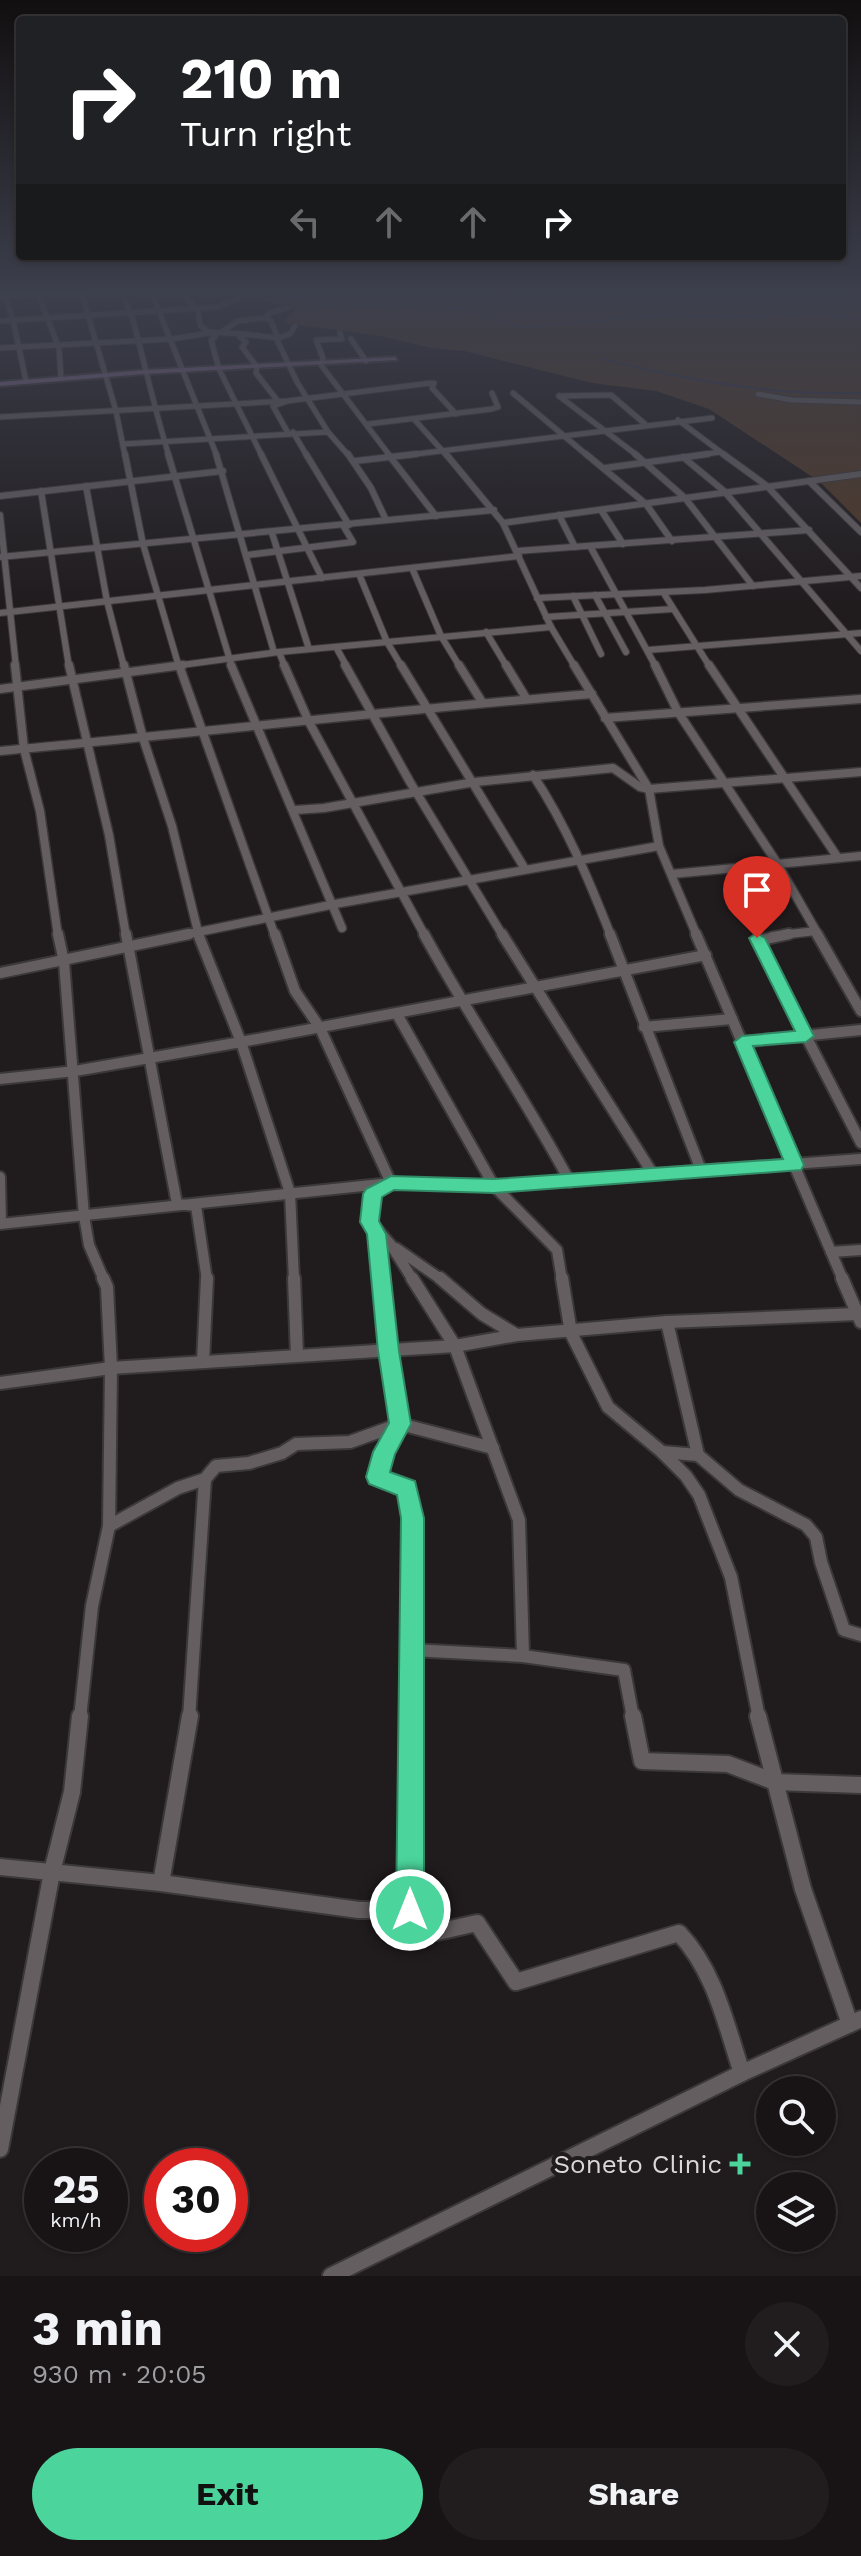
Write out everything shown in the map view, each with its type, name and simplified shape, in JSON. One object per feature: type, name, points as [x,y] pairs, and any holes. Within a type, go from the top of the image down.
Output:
[{"type":"street","points":[[111,395],[143,544],[158,596],[179,666],[268,918],[295,991],[320,1028],[391,1183]]},
{"type":"street","points":[[151,395],[176,475],[206,591],[229,659],[335,904],[342,928]]},
{"type":"street","points":[[192,395],[223,471],[276,652],[309,722],[461,1002],[539,1124],[570,1182]]},
{"type":"street","points":[[232,395],[322,578]]},
{"type":"street","points":[[273,395],[277,400]]},
{"type":"street","points":[[325,395],[304,397],[273,406],[349,525]]},
{"type":"street","points":[[341,395],[368,424],[436,516]]},
{"type":"street","points":[[437,395],[456,414]]},
{"type":"street","points":[[368,424],[498,407],[493,395]]},
{"type":"street","points":[[516,395],[646,504],[672,541]]},
{"type":"street","points":[[600,395],[559,396],[646,462],[685,498],[753,586]]},
{"type":"street","points":[[611,395],[645,424]]},
{"type":"street","points":[[765,395],[792,400],[861,402]]},
{"type":"street","points":[[304,397],[328,432],[355,461],[363,480],[385,509],[386,520]]},
{"type":"street","points":[[0,417],[287,401]]},
{"type":"street","points":[[355,461],[712,418]]},
{"type":"street","points":[[0,1383],[111,1368],[455,1346],[517,1335],[571,1333],[667,1322],[859,1318],[659,846],[649,789],[551,627],[503,523],[414,419]]},
{"type":"street","points":[[678,420],[767,486],[861,588]]},
{"type":"street","points":[[123,444],[328,432]]},
{"type":"street","points":[[605,468],[720,452]]},
{"type":"street","points":[[683,457],[724,491],[861,651]]},
{"type":"street","points":[[0,496],[223,471]]},
{"type":"street","points":[[503,523],[861,474]]},
{"type":"street","points":[[809,481],[861,532]]},
{"type":"street","points":[[86,486],[107,601],[143,738],[172,826],[197,931],[241,1042],[290,1193],[297,1356]]},
{"type":"street","points":[[41,491],[71,680],[109,835],[147,1058],[177,1204]]},
{"type":"street","points":[[2,557],[494,510]]},
{"type":"street","points":[[601,510],[623,544]]},
{"type":"street","points":[[0,515],[4,613],[24,749],[40,811],[64,962],[70,1058],[75,1071],[84,1216],[89,1245],[107,1287],[111,1368],[109,1526],[92,1606],[72,1792],[52,1872],[0,2149]]},
{"type":"street","points":[[559,515],[575,547]]},
{"type":"street","points":[[247,555],[353,542],[344,527],[349,525]]},
{"type":"street","points":[[4,613],[575,547],[809,530]]},
{"type":"street","points":[[272,533],[290,581],[309,649]]},
{"type":"street","points":[[590,546],[648,650],[678,712],[777,863],[861,1011]]},
{"type":"street","points":[[412,568],[441,636],[482,702]]},
{"type":"street","points":[[359,574],[387,642],[475,782],[525,869]]},
{"type":"street","points":[[537,598],[753,586],[861,576]]},
{"type":"street","points":[[663,592],[735,707],[838,858]]},
{"type":"street","points":[[595,595],[626,652]]},
{"type":"street","points":[[573,596],[601,654]]},
{"type":"street","points":[[546,617],[673,609]]},
{"type":"street","points":[[0,689],[276,652],[551,627]]},
{"type":"street","points":[[486,632],[526,698]]},
{"type":"street","points":[[648,650],[861,633]]},
{"type":"street","points":[[336,647],[416,792],[653,1174]]},
{"type":"street","points":[[0,751],[309,722],[370,712],[592,694]]},
{"type":"street","points":[[605,718],[861,699]]},
{"type":"street","points":[[295,810],[475,782],[613,768],[640,787],[649,789],[861,772]]},
{"type":"street","points":[[533,775],[552,804],[590,882],[701,1170]]},
{"type":"street","points":[[0,973],[335,904],[659,846]]},
{"type":"street","points":[[672,874],[861,856]]},
{"type":"street","points":[[816,931],[765,937],[757,941],[861,1143]]},
{"type":"street","points":[[0,1079],[75,1071],[241,1042],[706,955]]},
{"type":"street","points":[[331,2276],[742,2073],[856,2021],[803,1889],[755,1704],[731,1577],[699,1495],[662,1452],[608,1407],[571,1333],[557,1250],[494,1186],[397,1014]]},
{"type":"street","points":[[644,1027],[732,1019]]},
{"type":"street","points":[[742,1042],[861,1030]]},
{"type":"street","points":[[0,1177],[0,1224],[391,1183],[494,1186],[861,1159]]},
{"type":"street","points":[[391,1183],[373,1194],[369,1222],[377,1234],[434,1274],[461,1300],[497,1327],[517,1335]]},
{"type":"street","points":[[177,1204],[196,1206],[207,1274],[203,1362]]},
{"type":"street","points":[[377,1234],[400,1424],[384,1452],[377,1477],[407,1488],[414,1544],[410,1910]]},
{"type":"street","points":[[391,1245],[455,1346],[519,1520],[523,1656]]},
{"type":"street","points":[[831,1252],[861,1250]]},
{"type":"street","points":[[667,1322],[698,1455]]},
{"type":"street","points":[[109,1526],[178,1488],[205,1479],[216,1466],[249,1463],[282,1453],[296,1444],[350,1442],[400,1424],[493,1448]]},
{"type":"street","points":[[662,1452],[698,1455],[739,1490],[806,1525],[816,1537],[821,1562],[844,1630],[861,1635]]},
{"type":"street","points":[[161,1883],[193,1696],[205,1479]]},
{"type":"street","points":[[412,1650],[523,1656],[624,1670],[642,1761],[728,1764],[775,1782],[861,1785]]},
{"type":"street","points":[[0,1867],[161,1883],[359,1910],[410,1910],[437,1932],[477,1923],[516,1982],[679,1933],[692,1945],[706,1973],[742,2073]]},
{"type":"shaded area","points":[[668,395],[861,395],[861,523],[820,482],[709,409]]},
{"type":"place","name":"Soneto Clinic","points":[[740,2164]]},
{"type":"route","points":[[410,1910],[413,1518],[407,1488],[377,1477],[384,1452],[400,1424],[379,1276],[377,1234],[369,1222],[373,1194],[391,1183],[494,1186],[794,1165],[742,1042],[806,1036],[757,938]]}]
